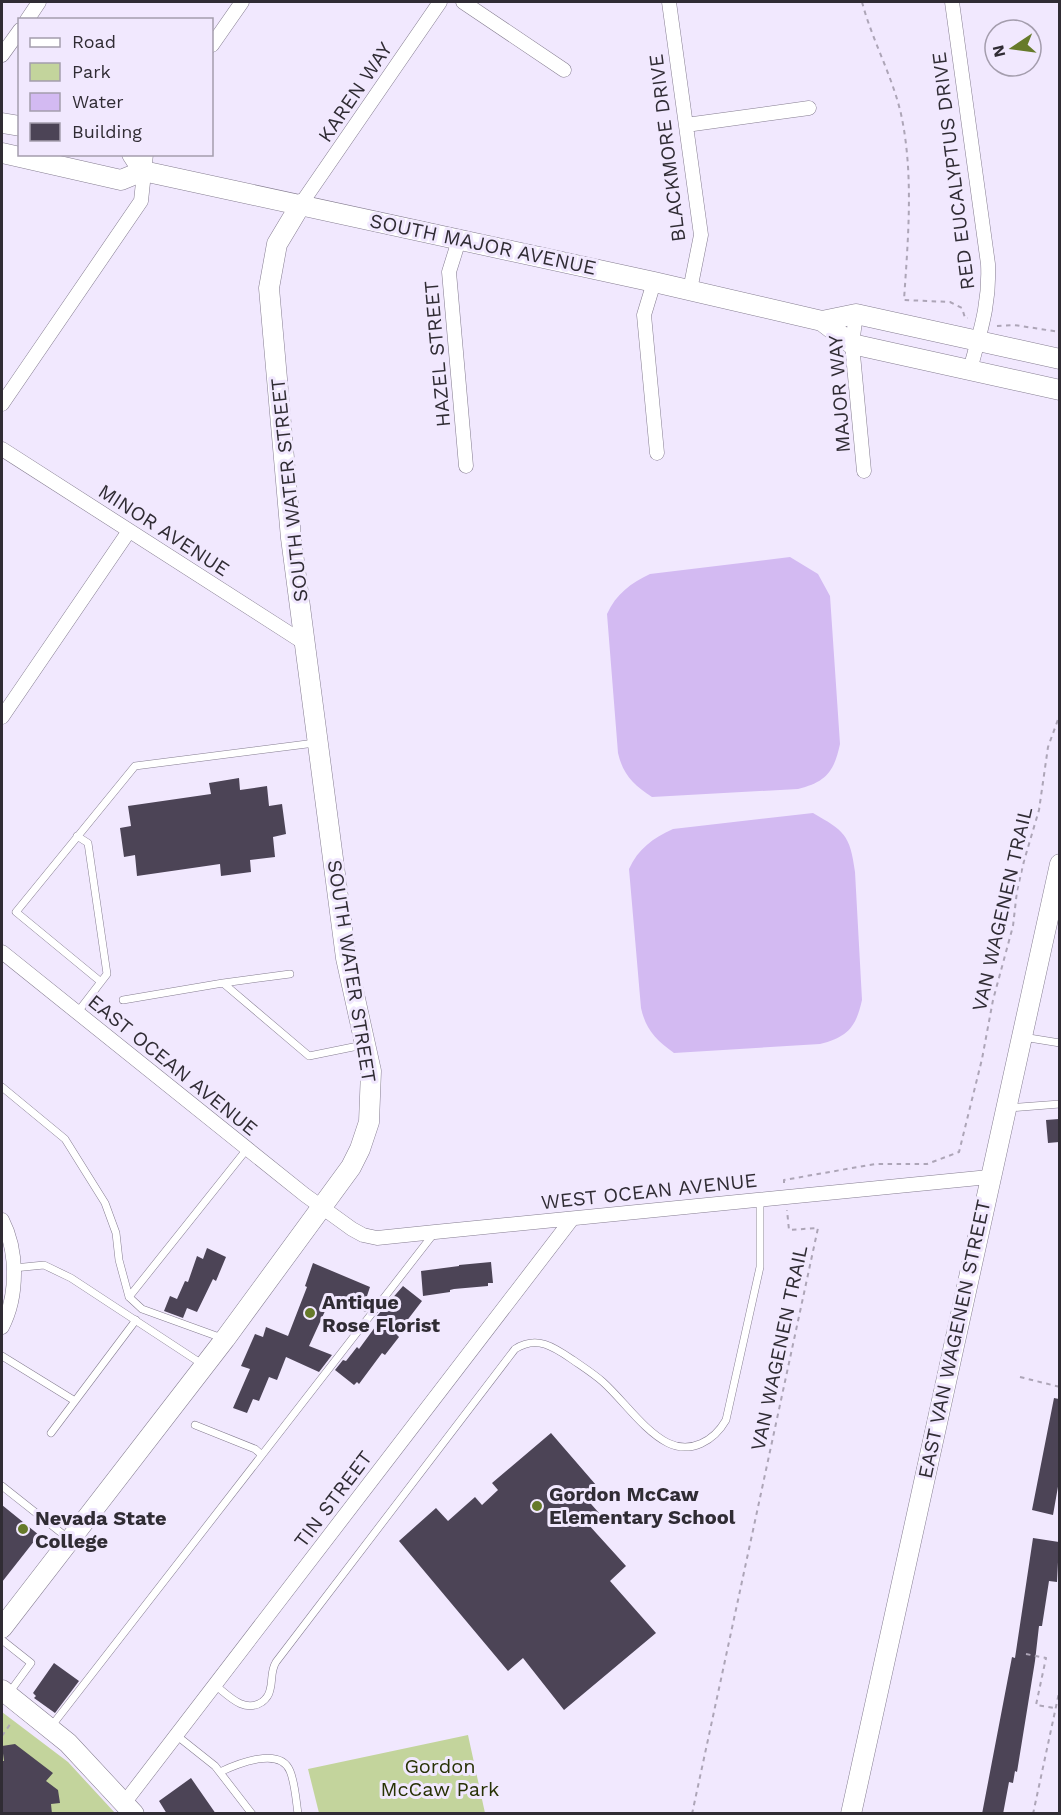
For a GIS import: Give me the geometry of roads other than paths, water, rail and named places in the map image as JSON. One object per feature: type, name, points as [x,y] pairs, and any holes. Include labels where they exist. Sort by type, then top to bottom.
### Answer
[{"type":"main road","points":[[2,123],[18,126]]},
{"type":"main road","name":"SOUTH MAJOR AVENUE","points":[[2,153],[121,180],[145,163],[301,204],[822,321],[852,344],[1059,390]]},
{"type":"main road","name":"SOUTH WATER STREET","points":[[2,1628],[225,1339],[322,1207],[351,1167],[369,1122],[371,1071],[346,958],[291,538],[269,288],[277,244],[301,204]]},
{"type":"main road","name":"SOUTH MAJOR AVENUE","points":[[822,321],[856,314],[981,331],[1059,359]]},
{"type":"main road","name":"EAST VAN WAGENEN STREET","points":[[851,1814],[989,1177],[1021,1036],[1055,905],[1059,864]]},
{"type":"main road","points":[[4,1693],[68,1743],[129,1808]]},
{"type":"street","points":[[28,18],[39,2]]},
{"type":"street","points":[[213,44],[242,2]]},
{"type":"street","name":"KAREN WAY","points":[[301,204],[440,2]]},
{"type":"street","points":[[463,2],[564,70]]},
{"type":"street","name":"BLACKMORE DRIVE","points":[[669,2],[701,236],[690,290]]},
{"type":"street","name":"RED EUCALYPTUS DRIVE","points":[[952,2],[988,264],[989,286],[981,331],[970,370]]},
{"type":"street","points":[[2,55],[18,33]]},
{"type":"street","points":[[686,125],[808,108]]},
{"type":"street","points":[[2,404],[141,201],[145,163]]},
{"type":"street","name":"HAZEL STREET","points":[[459,240],[449,273],[466,466]]},
{"type":"street","points":[[654,282],[644,315],[657,453]]},
{"type":"street","name":"MAJOR WAY","points":[[856,314],[852,344],[864,471]]},
{"type":"street","name":"MINOR AVENUE","points":[[2,449],[306,644]]},
{"type":"street","points":[[2,717],[129,531]]},
{"type":"street","name":"EAST OCEAN AVENUE","points":[[2,952],[322,1207]]},
{"type":"street","name":"WEST OCEAN AVENUE","points":[[322,1207],[363,1235],[377,1238],[989,1177]]},
{"type":"street","name":"TIN STREET","points":[[129,1808],[176,1735],[572,1219]]},
{"type":"street","points":[[2,1220],[14,1262],[13,1289],[2,1328]]},
{"type":"lane","points":[[101,982],[16,912],[135,766],[318,743]]},
{"type":"lane","points":[[77,836],[88,843],[106,974],[77,1013]]},
{"type":"lane","points":[[123,1000],[290,974]]},
{"type":"lane","points":[[223,984],[309,1056],[365,1044]]},
{"type":"lane","points":[[1021,1036],[1059,1043]]},
{"type":"lane","points":[[2,1087],[64,1138],[105,1203],[116,1233],[119,1260],[129,1297],[142,1309],[225,1339]]},
{"type":"lane","points":[[1005,1108],[1059,1104]]},
{"type":"lane","points":[[129,1297],[247,1149]]},
{"type":"lane","points":[[215,1685],[240,1704],[255,1705],[266,1698],[271,1689],[272,1671],[276,1662],[515,1349],[522,1345],[540,1342],[566,1355],[602,1381],[666,1442],[685,1446],[702,1443],[720,1431],[726,1420],[760,1267],[760,1200]]},
{"type":"lane","points":[[50,1728],[435,1232]]},
{"type":"lane","points":[[14,1268],[44,1265],[71,1278],[204,1365]]},
{"type":"lane","points":[[51,1433],[136,1320]]},
{"type":"lane","points":[[2,1356],[75,1401]]},
{"type":"lane","points":[[195,1425],[255,1449],[262,1455]]},
{"type":"lane","points":[[2,1486],[69,1539]]},
{"type":"lane","points":[[2,1640],[31,1664],[4,1693]]},
{"type":"lane","points":[[176,1735],[220,1772],[252,1814]]},
{"type":"lane","points":[[220,1772],[252,1760],[271,1758],[281,1760],[290,1770],[298,1814]]},
{"type":"water","points":[[790,557],[818,574],[830,596],[840,744],[831,769],[816,783],[798,789],[652,797],[630,779],[618,753],[607,614],[611,607],[625,590],[650,574]]},
{"type":"water","points":[[813,813],[832,824],[844,835],[853,859],[862,1000],[853,1024],[838,1038],[820,1044],[674,1053],[653,1034],[641,1008],[629,869],[633,862],[647,845],[673,829]]},
{"type":"place","name":"Antique Rose Florist","points":[[310,1313]]},
{"type":"place","name":"Gordon McCaw Elementary School","points":[[537,1506]]},
{"type":"place","name":"Nevada State College","points":[[23,1529]]},
{"type":"park label","name":"Gordon McCaw Park","points":[[440,1778]]}]
